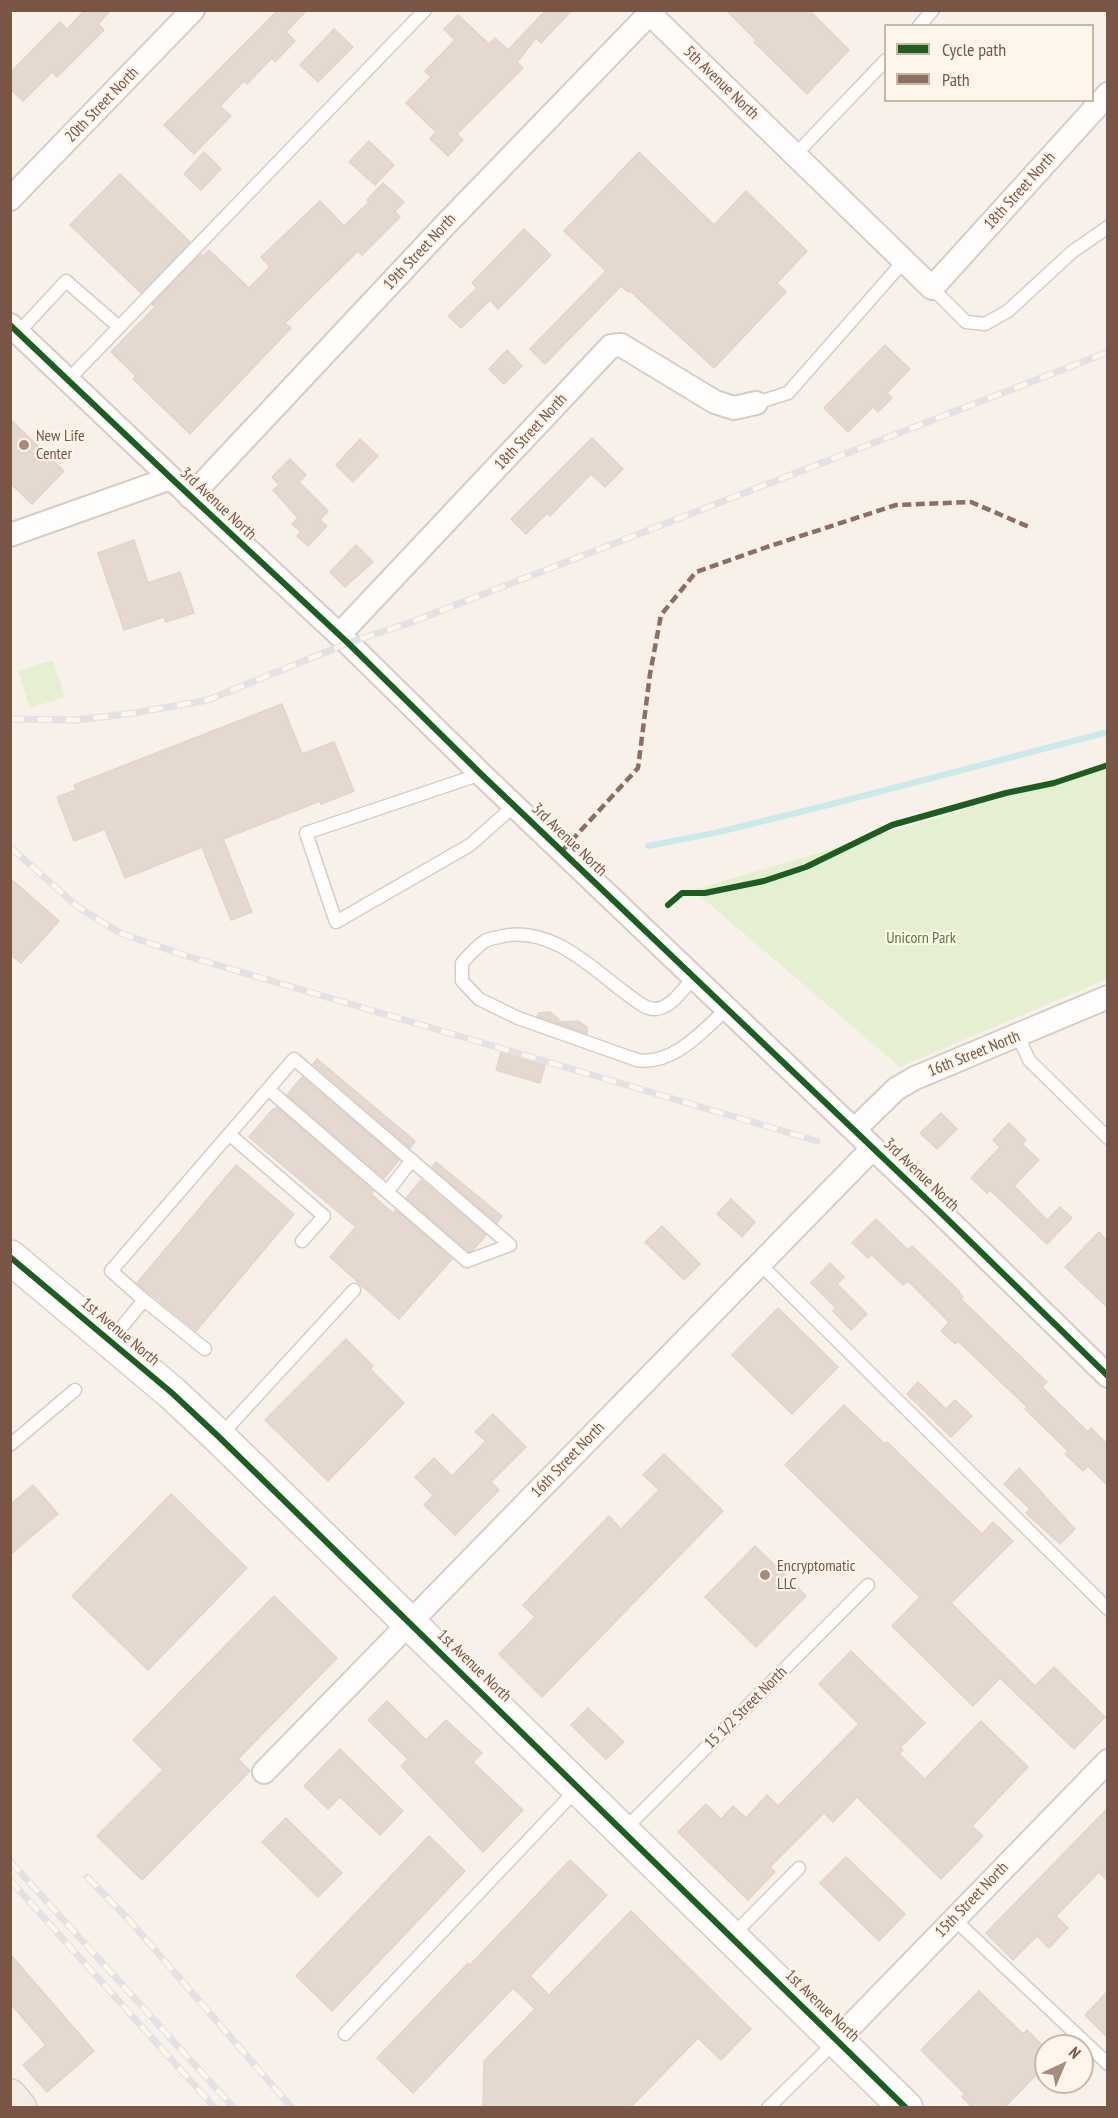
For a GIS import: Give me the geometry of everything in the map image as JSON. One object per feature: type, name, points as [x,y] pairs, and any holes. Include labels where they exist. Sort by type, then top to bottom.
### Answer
[{"type":"main road","points":[[10,2096],[20,2108]]},
{"type":"street","name":"20th Street North","points":[[10,199],[193,10]]},
{"type":"street","name":"5th Avenue North","points":[[649,12],[932,288]]},
{"type":"street","name":"19th Street North","points":[[190,497],[649,12]]},
{"type":"street","name":"18th Street North","points":[[932,288],[1107,94]]},
{"type":"street","name":"3rd Avenue North","points":[[14,329],[339,635],[1107,1376]]},
{"type":"street","name":"18th Street North","points":[[339,635],[611,346],[621,345],[715,402],[735,408],[756,403]]},
{"type":"street","points":[[10,535],[171,478]]},
{"type":"street","name":"16th Street North","points":[[854,1130],[896,1089],[915,1078],[1107,998]]},
{"type":"street","name":"16th Street North","points":[[264,1772],[873,1148]]},
{"type":"street","name":"1st Avenue North","points":[[10,1257],[172,1393],[219,1437],[906,2108]]},
{"type":"street","name":"15th Street North","points":[[837,2040],[1107,1761]]},
{"type":"lane","points":[[68,380],[425,10]]},
{"type":"lane","points":[[921,24],[933,10]]},
{"type":"lane","points":[[795,155],[884,61]]},
{"type":"lane","points":[[932,288],[966,322],[985,324],[1008,311],[1072,252],[1107,227]]},
{"type":"lane","points":[[756,403],[788,393],[904,261]]},
{"type":"lane","points":[[14,329],[66,281],[118,327]]},
{"type":"lane","points":[[481,774],[306,833],[336,922],[471,845],[514,806]]},
{"type":"lane","points":[[694,977],[671,1001],[654,1010],[640,1004],[576,955],[533,935],[510,935],[487,940],[462,963],[462,981],[479,999],[518,1018],[637,1060],[649,1062],[672,1054],[727,1009]]},
{"type":"lane","points":[[1018,1036],[1029,1060],[1107,1138]]},
{"type":"lane","points":[[205,1349],[111,1271],[229,1134],[268,1089],[294,1059],[510,1245],[467,1261],[268,1089]]},
{"type":"lane","points":[[229,1134],[324,1216],[302,1241]]},
{"type":"lane","points":[[387,1192],[412,1161]]},
{"type":"lane","points":[[760,1264],[1107,1609]]},
{"type":"lane","points":[[219,1437],[354,1290]]},
{"type":"lane","points":[[111,1341],[144,1300]]},
{"type":"lane","points":[[10,1445],[75,1390]]},
{"type":"lane","name":"15 1/2 Street North","points":[[623,1831],[868,1585]]},
{"type":"lane","points":[[345,2034],[579,1788]]},
{"type":"lane","points":[[731,1936],[799,1868]]},
{"type":"lane","points":[[954,1919],[1107,2064]]},
{"type":"lane","points":[[768,2108],[837,2040]]},
{"type":"green space","points":[[53,660],[65,697],[30,708],[18,671]]},
{"type":"green space","name":"Unicorn Park","points":[[1107,767],[1107,979],[900,1067],[693,890]]},
{"type":"building","points":[[85,10],[111,10],[98,24],[104,30],[57,77],[52,72],[23,101],[10,89],[10,73],[60,22],[67,29]]},
{"type":"building","points":[[278,10],[307,10],[286,32],[295,41],[275,62],[272,58],[247,84],[244,81],[220,106],[231,116],[194,154],[164,125]]},
{"type":"building","points":[[546,10],[572,10],[541,43],[536,38],[517,62],[523,68],[457,134],[463,140],[448,156],[430,139],[436,132],[406,103],[431,77],[425,71],[455,40],[444,29],[458,15],[489,44],[495,38],[508,50]]},
{"type":"building","points":[[726,10],[809,10],[849,50],[807,94],[754,42],[756,40]]},
{"type":"building","points":[[334,29],[353,47],[318,82],[300,65]]},
{"type":"building","points":[[369,141],[394,165],[375,185],[349,162]]},
{"type":"building","points":[[204,152],[221,169],[201,190],[184,174]]},
{"type":"building","points":[[639,152],[714,225],[746,191],[807,251],[777,283],[786,292],[714,368],[630,291],[628,292],[621,286],[545,364],[530,349],[606,271],[564,231]]},
{"type":"building","points":[[120,174],[190,242],[141,293],[70,225]]},
{"type":"building","points":[[383,183],[404,202],[395,211],[400,217],[362,255],[358,251],[285,323],[291,328],[190,434],[133,379],[136,376],[111,352],[155,307],[152,304],[201,254],[203,256],[209,250],[249,288],[270,267],[261,257],[320,201],[344,226],[369,202],[367,200]]},
{"type":"building","points":[[524,229],[551,255],[498,309],[490,300],[461,328],[448,316],[477,288],[472,283]]},
{"type":"building","points":[[885,345],[910,369],[887,393],[892,398],[878,412],[873,407],[848,432],[824,408]]},
{"type":"building","points":[[507,350],[522,366],[504,384],[489,369]]},
{"type":"building","name":"New Life Center","points":[[10,419],[64,471],[32,504],[10,483]]},
{"type":"building","points":[[592,438],[623,469],[605,487],[591,474],[550,516],[547,513],[526,534],[511,519]]},
{"type":"building","points":[[360,439],[378,456],[353,482],[336,465]]},
{"type":"building","points":[[290,459],[306,475],[299,482],[328,511],[320,520],[327,526],[308,546],[297,536],[301,532],[292,524],[298,518],[273,490],[279,485],[272,477]]},
{"type":"building","points":[[134,540],[148,583],[180,572],[194,613],[166,622],[164,617],[124,630],[98,553]]},
{"type":"building","points":[[356,545],[373,562],[345,587],[330,572]]},
{"type":"building","points":[[282,704],[302,754],[334,742],[354,791],[321,804],[320,801],[223,839],[252,912],[231,920],[202,847],[125,878],[105,829],[74,841],[57,797],[76,790],[74,785]]},
{"type":"building","points":[[10,878],[59,921],[21,963],[10,954]]},
{"type":"building","points":[[550,1012],[559,1019],[558,1022],[578,1021],[587,1027],[587,1034],[537,1016],[539,1013]]},
{"type":"building","points":[[502,1049],[546,1062],[540,1083],[496,1070]]},
{"type":"building","points":[[317,1059],[415,1141],[410,1148],[313,1064]]},
{"type":"building","points":[[302,1077],[399,1160],[384,1178],[287,1095]]},
{"type":"building","points":[[277,1107],[373,1191],[371,1194],[393,1213],[396,1210],[452,1259],[399,1319],[330,1257],[356,1227],[249,1137]]},
{"type":"building","points":[[941,1113],[957,1129],[937,1149],[920,1133]]},
{"type":"building","points":[[1009,1123],[1026,1140],[1022,1144],[1039,1160],[1014,1186],[1047,1220],[1060,1207],[1072,1218],[1047,1244],[990,1190],[987,1193],[971,1178],[1000,1147],[993,1140]]},
{"type":"building","points":[[436,1162],[502,1216],[497,1223],[432,1167]]},
{"type":"building","points":[[236,1165],[294,1214],[196,1331],[137,1283]]},
{"type":"building","points":[[421,1180],[486,1235],[474,1249],[469,1252],[406,1198]]},
{"type":"building","points":[[731,1199],[755,1222],[742,1237],[717,1214]]},
{"type":"building","points":[[876,1219],[908,1250],[912,1246],[956,1288],[963,1297],[961,1299],[1047,1382],[1042,1387],[1088,1432],[1091,1428],[1107,1444],[1107,1485],[1088,1466],[1083,1471],[1065,1454],[1068,1451],[1025,1409],[1027,1407],[958,1341],[955,1344],[941,1331],[949,1322],[908,1281],[903,1285],[872,1255],[868,1258],[852,1243]]},
{"type":"building","points":[[662,1226],[700,1264],[684,1280],[645,1242]]},
{"type":"building","points":[[1099,1232],[1107,1241],[1107,1307],[1065,1267]]},
{"type":"building","points":[[830,1263],[844,1277],[837,1284],[867,1314],[851,1330],[833,1311],[836,1308],[811,1283]]},
{"type":"building","points":[[778,1308],[838,1367],[792,1414],[732,1355]]},
{"type":"building","points":[[346,1339],[373,1366],[370,1369],[404,1403],[328,1481],[265,1420]]},
{"type":"building","points":[[918,1382],[946,1409],[955,1400],[972,1416],[951,1437],[907,1394]]},
{"type":"building","points":[[844,1405],[885,1444],[887,1442],[982,1534],[993,1522],[1013,1541],[951,1603],[1035,1686],[1054,1667],[1105,1717],[1074,1749],[1000,1678],[973,1706],[892,1626],[920,1597],[785,1465]]},
{"type":"building","points":[[493,1414],[526,1447],[491,1482],[499,1490],[455,1535],[424,1505],[433,1495],[415,1477],[434,1458],[452,1476],[486,1441],[475,1432]]},
{"type":"building","points":[[664,1454],[723,1511],[542,1697],[499,1654],[535,1617],[523,1605],[609,1516],[621,1529],[659,1490],[643,1475]]},
{"type":"building","points":[[1019,1468],[1075,1529],[1060,1544],[1026,1513],[1030,1509],[1004,1484]]},
{"type":"building","points":[[33,1485],[58,1514],[10,1555],[10,1505]]},
{"type":"building","points":[[171,1494],[247,1568],[148,1670],[72,1596]]},
{"type":"building","points":[[755,1546],[806,1596],[756,1647],[705,1597]]},
{"type":"building","points":[[274,1596],[337,1658],[238,1759],[250,1771],[142,1880],[97,1836],[163,1770],[133,1740]]},
{"type":"building","points":[[851,1651],[925,1723],[900,1748],[903,1750],[899,1754],[925,1779],[981,1721],[1028,1767],[972,1826],[983,1836],[941,1879],[857,1797],[833,1822],[824,1813],[770,1867],[775,1872],[748,1900],[678,1832],[706,1804],[721,1819],[733,1806],[746,1818],[767,1795],[778,1806],[859,1724],[819,1684]]},
{"type":"building","points":[[387,1701],[426,1740],[446,1720],[482,1753],[473,1762],[523,1810],[483,1852],[401,1766],[408,1759],[368,1720]]},
{"type":"building","points":[[588,1708],[624,1742],[606,1759],[571,1725]]},
{"type":"building","points":[[340,1749],[403,1811],[380,1835],[340,1797],[328,1809],[304,1786]]},
{"type":"building","points":[[1107,1809],[1107,1880],[1099,1872],[1056,1916],[1068,1928],[1049,1948],[1037,1936],[1013,1960],[986,1933]]},
{"type":"building","points":[[286,1818],[342,1873],[318,1897],[262,1842]]},
{"type":"building","points":[[429,1836],[465,1871],[332,2011],[296,1976]]},
{"type":"building","points":[[846,1857],[905,1914],[879,1941],[820,1883]]},
{"type":"building","points":[[570,1860],[607,1895],[530,1976],[549,1995],[631,1911],[751,2029],[721,2060],[698,2038],[630,2108],[483,2108],[484,2061],[535,2009],[513,1988],[413,2093],[377,2058]]},
{"type":"building","points":[[10,1954],[94,2051],[47,2092],[23,2065],[46,2045],[10,2003]]},
{"type":"building","points":[[979,1991],[1023,2034],[1027,2030],[1034,2037],[1034,2077],[1004,2108],[973,2108],[962,2097],[965,2094],[921,2050]]},
{"type":"building","points":[[1107,1992],[1107,2037],[1085,2015]]},
{"type":"waterway","points":[[648,846],[719,832],[1108,732]]},
{"type":"railway","points":[[10,719],[76,720],[208,700],[348,643],[409,623],[1108,352]]},
{"type":"railway","points":[[10,847],[78,907],[120,933],[190,957],[817,1141]]},
{"type":"railway","points":[[10,1861],[234,2108]]},
{"type":"railway","points":[[87,1877],[130,1921],[292,2108]]},
{"type":"railway","points":[[10,1880],[215,2108]]},
{"type":"marked path","points":[[562,851],[638,768],[650,674],[661,615],[696,572],[896,505],[971,502],[1029,527]]},
{"type":"cycle path","points":[[10,325],[348,643],[481,774],[940,1212],[1108,1376]]},
{"type":"cycle path","points":[[668,905],[682,893],[705,893],[764,881],[806,867],[892,825],[1006,793],[1054,783],[1108,765]]},
{"type":"cycle path","points":[[10,1257],[172,1393],[219,1437],[906,2108]]},
{"type":"place","name":"New Life Center","points":[[24,445]]},
{"type":"place","name":"Encryptomatic LLC","points":[[765,1575]]}]
